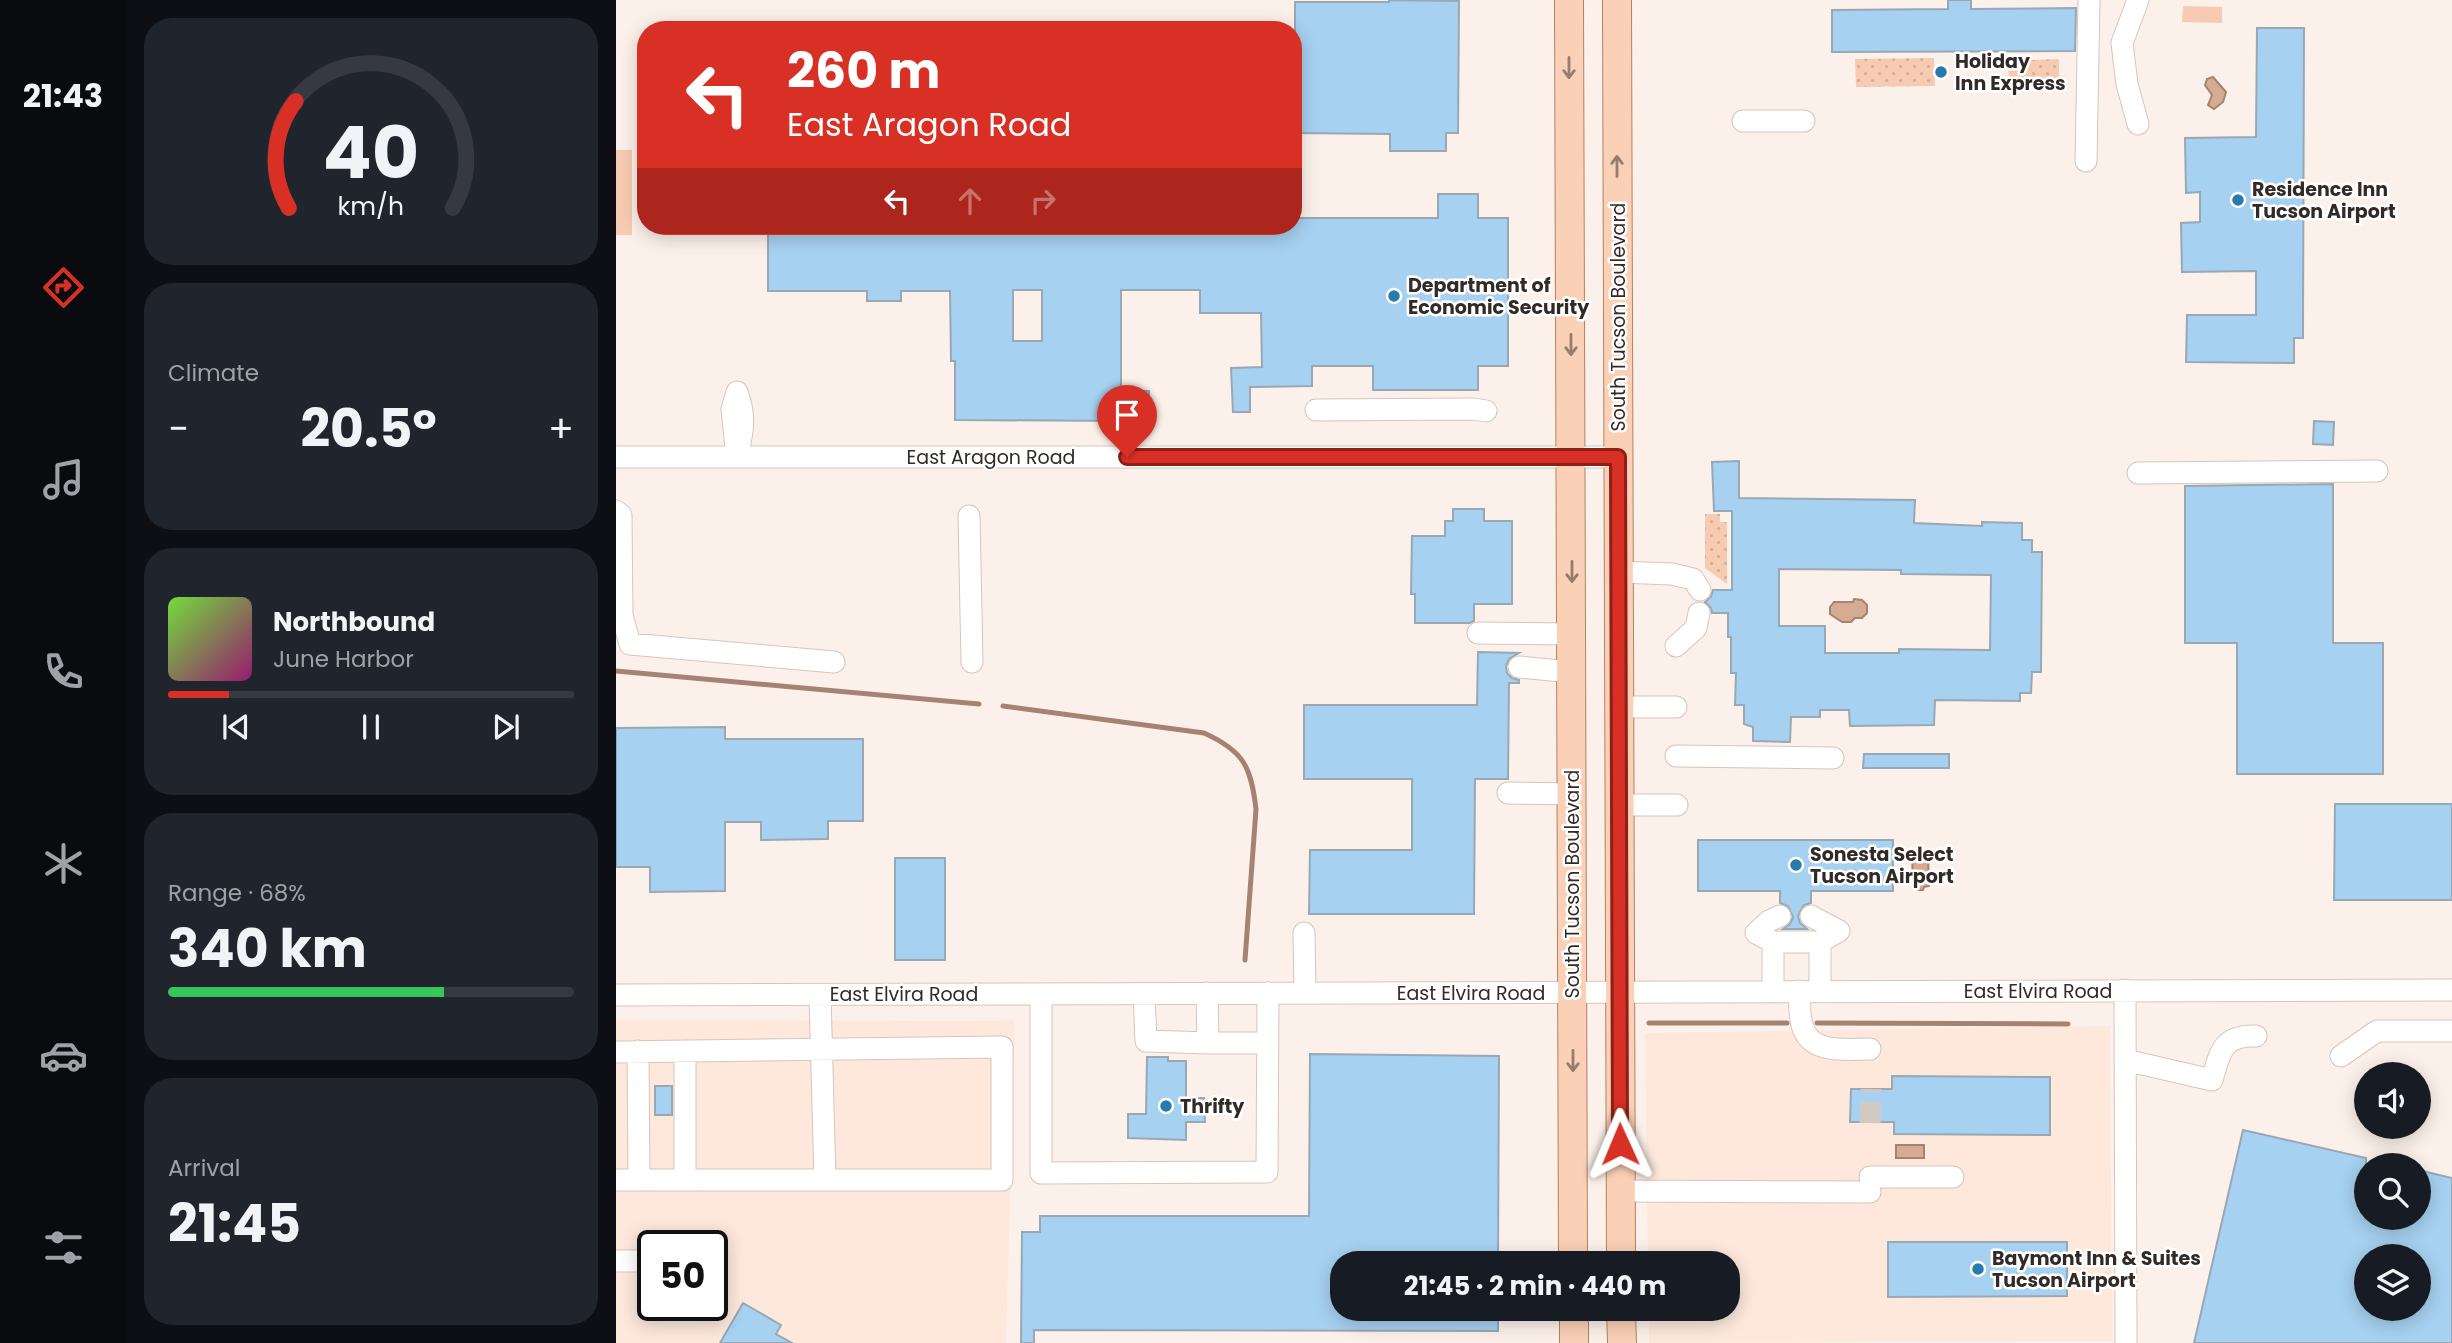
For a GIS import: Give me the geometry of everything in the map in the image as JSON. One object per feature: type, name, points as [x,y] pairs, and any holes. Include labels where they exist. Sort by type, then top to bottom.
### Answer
[{"type":"main road","name":"South Tucson Boulevard","points":[[1569,0],[1573,1251]]},
{"type":"main road","name":"South Tucson Boulevard","points":[[1617,0],[1621,1251]]},
{"type":"main road","points":[[1574,1321],[1574,1343]]},
{"type":"main road","points":[[1621,1321],[1622,1343]]},
{"type":"street","points":[[2086,161],[2089,0]]},
{"type":"street","points":[[2138,0],[2122,43],[2127,83],[2138,124]]},
{"type":"street","points":[[1742,121],[1804,121]]},
{"type":"street","points":[[1316,410],[1486,411]]},
{"type":"street","name":"East Aragon Road","points":[[616,457],[1618,457]]},
{"type":"street","points":[[2138,473],[2377,471]]},
{"type":"street","points":[[616,511],[621,515],[619,617],[630,643],[834,662]]},
{"type":"street","points":[[969,516],[972,662]]},
{"type":"street","points":[[1618,572],[1672,574],[1693,579],[1700,590]]},
{"type":"street","points":[[1676,646],[1696,628],[1699,613]]},
{"type":"street","points":[[1478,633],[1572,634]]},
{"type":"street","points":[[1519,667],[1572,672]]},
{"type":"street","points":[[1618,707],[1676,707]]},
{"type":"street","points":[[1676,756],[1833,758]]},
{"type":"street","points":[[1508,793],[1572,794]]},
{"type":"street","points":[[1619,805],[1676,805]]},
{"type":"street","points":[[1780,916],[1769,921],[1756,933],[1773,942],[1820,942],[1839,931],[1811,916]]},
{"type":"street","points":[[1304,933],[1305,993]]},
{"type":"street","points":[[1773,942],[1773,991]]},
{"type":"street","points":[[1820,942],[1802,1026],[1811,1041],[1826,1049],[1870,1049]]},
{"type":"street","points":[[2124,990],[2126,1343]]},
{"type":"street","name":"East Elvira Road","points":[[616,995],[2452,990]]},
{"type":"street","points":[[1207,993],[1208,1043]]},
{"type":"street","points":[[1041,994],[1041,1173],[1267,1172],[1268,993]]},
{"type":"street","points":[[1144,994],[1146,1041],[1268,1043]]},
{"type":"street","points":[[820,995],[825,1179]]},
{"type":"street","points":[[2341,1056],[2377,1031],[2452,1031]]},
{"type":"street","points":[[2125,1060],[2212,1080],[2220,1054],[2227,1042],[2236,1037],[2256,1036]]},
{"type":"street","points":[[616,1052],[1002,1047],[1002,1180],[616,1180]]},
{"type":"street","points":[[638,1051],[639,1180]]},
{"type":"street","points":[[685,1051],[685,1180]]},
{"type":"street","points":[[1620,1191],[1870,1184],[1953,1177]]},
{"type":"street","points":[[616,1261],[637,1261]]},
{"type":"shaded area","points":[[2183,6],[2222,7],[2222,23],[2182,22]]},
{"type":"shaded area","points":[[1934,58],[1935,86],[1856,87],[1855,59]]},
{"type":"shaded area","points":[[2059,59],[2059,81],[2009,82],[2008,61]]},
{"type":"shaded area","points":[[2213,77],[2226,92],[2223,102],[2214,109],[2208,105],[2212,95],[2205,85],[2207,79]]},
{"type":"shaded area","points":[[616,150],[632,150],[632,235],[616,235]]},
{"type":"shaded area","points":[[1705,514],[1720,514],[1720,522],[1727,522],[1727,584],[1705,568]]},
{"type":"shaded area","points":[[1854,599],[1862,600],[1867,605],[1867,613],[1862,618],[1842,622],[1830,614],[1830,607],[1834,602],[1853,602]]},
{"type":"shaded area","points":[[1912,854],[1928,854],[1929,886],[1923,890],[1913,886]]},
{"type":"shaded area","points":[[616,1020],[1015,1021],[1006,1343],[616,1343]]},
{"type":"shaded area","points":[[2110,1026],[2112,1341],[1649,1343],[1649,1321],[1740,1321],[1740,1251],[1648,1251],[1645,1033]]},
{"type":"shaded area","points":[[1896,1145],[1924,1145],[1924,1158],[1896,1158]]},
{"type":"building","points":[[1948,0],[1971,0],[1971,9],[2076,8],[2075,51],[1832,52],[1832,10],[1948,9]]},
{"type":"building","points":[[1459,1],[1458,133],[1446,133],[1446,151],[1390,151],[1390,134],[1302,133],[1302,21],[1295,21],[1295,2]]},
{"type":"building","points":[[2257,28],[2304,28],[2303,338],[2294,338],[2294,363],[2186,362],[2187,315],[2256,315],[2256,271],[2182,272],[2181,223],[2200,222],[2200,192],[2186,193],[2185,138],[2256,137]]},
{"type":"building","points":[[1438,194],[1478,194],[1478,218],[1508,218],[1508,366],[1478,366],[1478,390],[1373,390],[1373,366],[1312,366],[1312,386],[1250,387],[1250,412],[1233,412],[1231,368],[1262,367],[1261,313],[1200,313],[1200,290],[1121,290],[1121,391],[1149,391],[1149,425],[1120,425],[1120,421],[955,420],[955,361],[951,361],[950,291],[901,291],[901,301],[867,301],[867,291],[768,291],[768,235],[1302,235],[1302,218],[1438,218]],"holes":[[[1013,290],[1042,290],[1042,341],[1013,341]]]},
{"type":"building","points":[[2314,421],[2334,422],[2333,445],[2313,444]]},
{"type":"building","points":[[1739,461],[1739,498],[1915,500],[1914,523],[1982,526],[1982,522],[2022,523],[2022,540],[2032,540],[2032,552],[2042,552],[2041,672],[2032,672],[2031,693],[2020,693],[2020,701],[1935,700],[1934,725],[1850,726],[1849,710],[1820,710],[1820,717],[1791,717],[1790,742],[1753,741],[1753,727],[1744,724],[1744,705],[1735,705],[1736,673],[1731,673],[1728,613],[1712,613],[1705,602],[1711,597],[1713,590],[1732,590],[1732,511],[1714,511],[1712,462]],"holes":[[[1779,569],[1901,570],[1901,574],[1991,575],[1990,650],[1899,649],[1899,653],[1825,653],[1825,626],[1779,626]]]},
{"type":"building","points":[[2333,484],[2333,643],[2383,643],[2383,774],[2237,774],[2237,643],[2185,643],[2185,486]]},
{"type":"building","points":[[1453,509],[1484,509],[1484,521],[1512,521],[1512,604],[1474,604],[1474,621],[1470,623],[1415,623],[1415,594],[1411,594],[1412,536],[1445,536],[1445,521],[1453,521]]},
{"type":"building","points":[[1478,652],[1519,653],[1509,659],[1506,666],[1507,673],[1519,680],[1519,683],[1509,683],[1508,779],[1475,779],[1474,914],[1309,914],[1310,850],[1412,850],[1412,779],[1304,779],[1304,705],[1477,705]]},
{"type":"building","points":[[725,727],[725,739],[863,739],[863,821],[828,821],[828,839],[761,840],[761,822],[725,822],[725,891],[650,892],[650,867],[616,867],[616,728]]},
{"type":"building","points":[[1864,754],[1949,754],[1949,768],[1863,768]]},
{"type":"building","points":[[2335,804],[2452,804],[2452,900],[2334,900]]},
{"type":"building","name":"Sonesta Select Tucson Airport","points":[[1698,840],[1893,840],[1893,891],[1811,891],[1811,903],[1804,905],[1798,916],[1800,923],[1807,929],[1783,929],[1790,924],[1793,917],[1788,906],[1780,903],[1780,891],[1698,891]]},
{"type":"building","points":[[895,858],[945,858],[945,960],[895,960]]},
{"type":"building","points":[[1310,1054],[1499,1056],[1498,1251],[1330,1251],[1330,1321],[1498,1321],[1498,1331],[1034,1330],[1034,1343],[1021,1343],[1022,1232],[1040,1232],[1040,1216],[1309,1216]]},
{"type":"building","name":"Thrifty","points":[[1147,1057],[1168,1057],[1168,1061],[1186,1061],[1186,1098],[1204,1098],[1205,1122],[1186,1122],[1186,1140],[1128,1138],[1128,1114],[1146,1114]]},
{"type":"building","points":[[1892,1076],[2050,1077],[2050,1135],[1894,1134],[1894,1122],[1850,1122],[1851,1089],[1892,1089]]},
{"type":"building","points":[[655,1086],[672,1086],[672,1115],[655,1115]]},
{"type":"building","points":[[2243,1130],[2354,1155],[2354,1230],[2431,1230],[2431,1173],[2452,1178],[2452,1343],[2194,1343]]},
{"type":"building","name":"Baymont Inn & Suites Tucson Airport","points":[[1888,1242],[2067,1242],[2067,1296],[1888,1297]]},
{"type":"building","points":[[743,1303],[781,1325],[776,1334],[792,1343],[720,1343]]},
{"type":"waterway","points":[[616,671],[979,704]]},
{"type":"waterway","points":[[1003,706],[1204,733],[1237,754],[1248,771],[1256,809],[1245,960]]},
{"type":"waterway","points":[[1649,1023],[1787,1023]]},
{"type":"waterway","points":[[1817,1023],[2068,1024]]},
{"type":"tunnel","points":[[1870,1123],[1871,1089]]},
{"type":"place","name":"Holiday Inn Express","points":[[1941,72]]},
{"type":"place","name":"Residence Inn Tucson Airport","points":[[2238,200]]},
{"type":"place","name":"Department of Economic Security","points":[[1394,296]]},
{"type":"place","name":"Sonesta Select Tucson Airport","points":[[1796,865]]},
{"type":"place","name":"Thrifty","points":[[1166,1106]]},
{"type":"place","name":"Baymont Inn & Suites Tucson Airport","points":[[1978,1269]]},
{"type":"route","points":[[1127,457],[1618,457],[1620,1144]]}]
